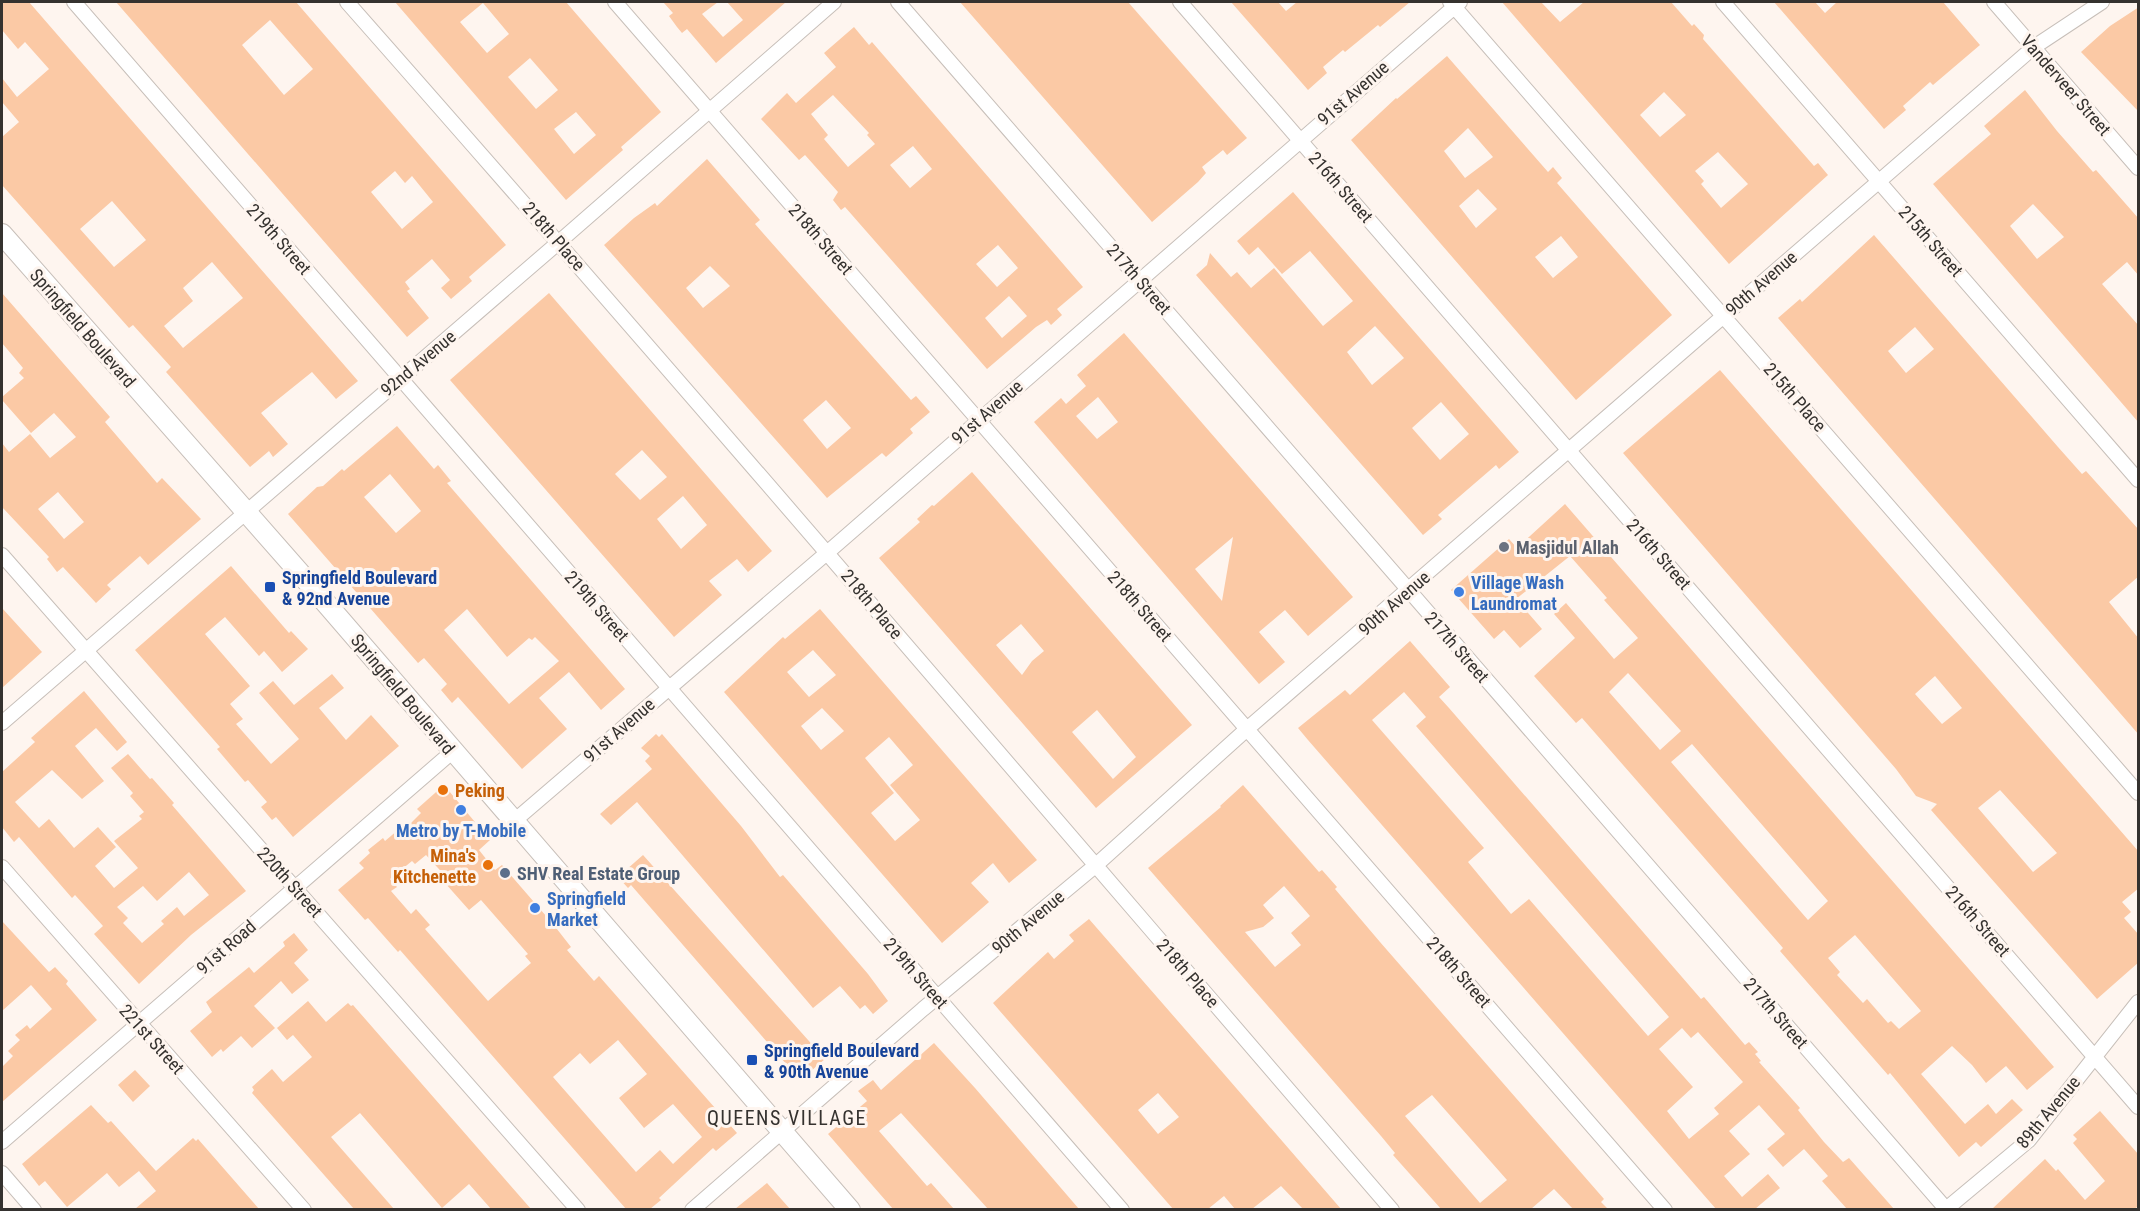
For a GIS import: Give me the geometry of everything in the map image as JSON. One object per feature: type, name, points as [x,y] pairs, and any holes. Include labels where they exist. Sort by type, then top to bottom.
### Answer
[{"type":"main road","name":"Springfield Boulevard","points":[[5,246],[245,513],[850,1209]]},
{"type":"street","name":"219th Street","points":[[74,2],[1122,1209]]},
{"type":"street","name":"218th Place","points":[[347,2],[828,552],[1095,866],[1392,1209]]},
{"type":"street","name":"218th Street","points":[[615,2],[1665,1209]]},
{"type":"street","name":"92nd Avenue","points":[[2,723],[834,2]]},
{"type":"street","name":"217th Street","points":[[898,2],[1946,1209]]},
{"type":"street","name":"216th Street","points":[[1180,2],[2139,1107]]},
{"type":"street","name":"215th Street","points":[[1723,2],[2139,480]]},
{"type":"street","name":"Vanderveer Street","points":[[1994,2],[2139,168]]},
{"type":"street","name":"90th Avenue","points":[[692,1209],[937,997],[1095,866],[1247,729],[1409,591],[2034,47],[2102,2]]},
{"type":"street","name":"91st Avenue","points":[[513,822],[828,552],[1455,3]]},
{"type":"street","name":"215th Place","points":[[1455,3],[2139,794]]},
{"type":"street","name":"220th Street","points":[[2,555],[578,1209]]},
{"type":"street","name":"91st Road","points":[[2,1142],[452,752]]},
{"type":"street","name":"221st Street","points":[[2,867],[304,1209]]},
{"type":"street","name":"89th Avenue","points":[[1946,1209],[2029,1140],[2139,1002]]},
{"type":"street","points":[[2,1173],[34,1209]]},
{"type":"building","points":[[2,2],[29,2],[358,381],[336,399],[312,372],[261,413],[288,444],[273,457],[269,451],[250,467],[166,372],[171,367],[133,325],[129,328],[2,185],[2,137],[19,122],[2,102],[2,78],[17,97],[49,69],[25,42],[18,49],[2,30]],"holes":[[[112,201],[146,240],[114,267],[80,229]],[[212,262],[243,298],[183,348],[164,326],[193,301],[183,288]]]},
{"type":"building","points":[[116,2],[296,2],[506,245],[469,277],[472,281],[451,299],[441,288],[450,280],[432,259],[405,282],[410,289],[407,291],[429,318],[407,337]],"holes":[[[270,20],[313,69],[284,95],[242,45]],[[395,171],[405,183],[412,176],[433,202],[402,229],[371,192]]]},
{"type":"building","points":[[395,2],[566,2],[661,112],[621,147],[623,150],[566,200]],"holes":[[[483,3],[509,34],[487,53],[460,22]],[[530,58],[558,90],[536,109],[508,77]],[[576,112],[596,135],[574,154],[554,129]]]},
{"type":"building","points":[[663,2],[718,2],[702,14],[723,37],[743,20],[727,2],[786,2],[716,63],[687,29],[682,33],[669,16],[673,13]]},
{"type":"building","points":[[960,2],[1128,2],[1247,138],[1227,155],[1223,150],[1202,167],[1206,173],[1198,182],[1152,222]]},
{"type":"building","points":[[1231,2],[1278,2],[1286,11],[1297,2],[1410,2],[1380,27],[1378,25],[1323,67],[1327,73],[1308,90]]},
{"type":"building","points":[[1502,2],[1541,2],[1560,22],[1584,2],[1671,2],[1692,26],[1694,24],[1704,35],[1703,39],[1814,166],[1818,163],[1828,175],[1729,264]],"holes":[[[1664,92],[1686,115],[1660,137],[1640,115]],[[1718,152],[1748,184],[1721,208],[1701,184],[1704,181],[1695,171]]]},
{"type":"building","points":[[1774,2],[1815,2],[1825,13],[1837,2],[1943,2],[1980,45],[1933,85],[1930,82],[1903,106],[1906,110],[1884,129]]},
{"type":"building","points":[[2139,7],[2139,112],[2081,52],[2110,26]]},
{"type":"building","points":[[854,27],[869,45],[872,42],[1083,287],[1057,309],[1062,315],[1051,325],[1047,320],[1036,327],[987,369],[845,207],[841,210],[833,200],[838,192],[805,155],[799,160],[761,119],[787,93],[796,103],[836,67],[824,53]],"holes":[[[833,95],[869,133],[867,135],[875,144],[848,167],[824,139],[828,135],[811,114]],[[913,146],[932,169],[910,188],[890,165]],[[998,245],[1018,268],[997,287],[976,264]],[[1009,296],[1027,316],[1002,338],[985,318]]]},
{"type":"building","points":[[1447,56],[1548,172],[1553,167],[1562,178],[1557,183],[1672,315],[1576,400],[1351,140]],"holes":[[[1468,128],[1493,157],[1465,178],[1444,151]],[[1478,189],[1497,209],[1476,228],[1459,206]],[[1561,236],[1578,257],[1553,278],[1535,257]]]},
{"type":"building","points":[[2025,90],[2093,172],[2096,170],[2139,219],[2139,276],[2127,262],[2102,284],[2139,326],[2139,423],[1933,184],[1991,134],[1984,126]],"holes":[[[2033,204],[2064,237],[2037,259],[2010,226]]]},
{"type":"building","points":[[707,159],[760,220],[755,224],[911,400],[916,396],[930,412],[910,429],[913,433],[886,457],[882,453],[827,498],[604,245],[634,218],[655,203],[657,206]],"holes":[[[710,266],[730,286],[703,308],[686,288]],[[826,400],[851,428],[827,449],[803,420]]]},
{"type":"building","points":[[1293,192],[1519,452],[1499,469],[1496,465],[1438,515],[1442,519],[1423,535],[1196,275],[1207,265],[1210,253],[1231,277],[1237,272],[1251,288],[1274,268],[1323,326],[1353,301],[1310,251],[1282,274],[1258,247],[1249,255],[1237,241]],"holes":[[[1375,326],[1404,358],[1372,385],[1347,352]],[[1441,402],[1469,434],[1440,460],[1412,428]]]},
{"type":"building","points":[[1874,235],[2082,474],[2086,471],[2139,530],[2139,576],[2109,602],[2139,639],[2139,735],[1778,318],[1800,299],[1802,302]],"holes":[[[1915,327],[1934,349],[1906,373],[1888,351]]]},
{"type":"building","points":[[2,293],[110,417],[105,422],[157,483],[162,478],[201,519],[148,565],[140,556],[107,585],[111,589],[96,603],[63,567],[57,572],[47,559],[49,557],[2,507],[2,443],[9,452],[30,434],[50,458],[76,437],[54,413],[31,433],[2,400],[2,397],[24,378],[19,373],[23,368],[2,343]],"holes":[[[58,492],[84,522],[64,539],[38,509]]]},
{"type":"building","points":[[549,293],[772,551],[748,572],[737,559],[709,581],[722,595],[674,637],[450,380]],"holes":[[[642,450],[667,477],[640,500],[615,474]],[[683,496],[707,525],[681,549],[657,519]]]},
{"type":"building","points":[[1124,333],[1353,597],[1308,636],[1285,610],[1259,632],[1285,662],[1259,684],[1034,422],[1061,398],[1066,404],[1086,386],[1077,375]],"holes":[[[1098,397],[1118,422],[1097,439],[1076,416]],[[1233,537],[1222,601],[1195,569]]]},
{"type":"building","points":[[1720,370],[2139,852],[2139,888],[2122,902],[2131,912],[2124,918],[2139,935],[2139,962],[2097,999],[1931,810],[1937,804],[1916,796],[1896,769],[1623,453]],"holes":[[[1935,676],[1962,708],[1942,724],[1915,694]],[[2000,790],[2057,853],[2033,872],[1978,808]]]},
{"type":"building","points":[[397,426],[434,469],[438,465],[451,481],[447,483],[625,689],[601,710],[569,672],[539,698],[567,729],[522,769],[458,697],[452,703],[441,690],[447,684],[424,658],[418,663],[288,514],[317,487],[323,486],[342,469],[344,471]],"holes":[[[390,474],[421,511],[396,533],[364,497]],[[467,609],[507,657],[529,638],[532,640],[535,637],[559,661],[509,704],[444,630]]]},
{"type":"building","points":[[972,472],[1192,725],[1096,808],[879,558],[920,522],[917,519],[932,505],[934,506]],"holes":[[[1021,624],[1044,651],[1032,661],[1022,675],[996,645]],[[1097,710],[1136,757],[1113,779],[1072,732]]]},
{"type":"building","points":[[1565,504],[2054,1067],[2027,1090],[2006,1066],[1986,1083],[1972,1065],[1952,1046],[1921,1074],[1965,1124],[1988,1104],[1996,1114],[2012,1099],[2023,1110],[1981,1147],[1976,1142],[1959,1157],[1890,1073],[1888,1075],[1780,951],[1783,948],[1582,718],[1576,723],[1534,676],[1575,638],[1554,614],[1566,603],[1614,659],[1638,638],[1604,600],[1607,598],[1570,556],[1516,599],[1542,629],[1520,648],[1504,630],[1494,639],[1451,590],[1509,539],[1517,548]],"holes":[[[1628,673],[1681,731],[1660,750],[1609,692]],[[1692,744],[1828,901],[1808,920],[1671,762]],[[1855,935],[1921,1011],[1899,1029],[1891,1021],[1888,1023],[1867,999],[1863,1003],[1837,975],[1840,972],[1828,958]]]},
{"type":"building","points":[[231,566],[289,633],[291,631],[308,649],[282,672],[264,651],[259,656],[225,617],[205,634],[250,686],[230,704],[243,719],[236,724],[271,764],[299,739],[259,693],[273,681],[294,705],[332,674],[344,688],[319,708],[346,740],[371,715],[399,746],[293,837],[276,817],[272,820],[261,807],[267,802],[248,780],[245,782],[217,749],[220,747],[135,650]]},
{"type":"building","points":[[2,608],[42,652],[2,688]]},
{"type":"building","points":[[820,609],[1037,860],[1009,883],[993,863],[971,883],[989,902],[942,943],[724,692],[783,637],[785,639]],"holes":[[[813,650],[836,675],[809,697],[787,672]],[[822,708],[844,731],[821,750],[801,726]],[[889,737],[913,765],[890,785],[920,820],[895,841],[871,813],[894,793],[865,758]]]},
{"type":"building","points":[[1410,641],[1450,687],[1439,697],[1701,999],[1704,997],[1745,1045],[1749,1042],[1758,1052],[1755,1054],[1761,1061],[1759,1062],[1800,1108],[1798,1110],[1824,1142],[1843,1162],[1849,1158],[1894,1209],[1847,1209],[1822,1181],[1828,1176],[1804,1149],[1783,1167],[1767,1149],[1785,1134],[1759,1105],[1729,1131],[1750,1154],[1724,1176],[1742,1197],[1768,1174],[1780,1188],[1755,1209],[1716,1209],[1298,728],[1345,690],[1350,695]],"holes":[[[1404,692],[1426,717],[1416,726],[1669,1017],[1648,1036],[1529,899],[1511,914],[1468,862],[1484,848],[1372,720]],[[1682,1028],[1691,1038],[1698,1032],[1743,1082],[1714,1108],[1719,1114],[1689,1139],[1667,1111],[1693,1087],[1659,1049]]]},
{"type":"building","points":[[84,691],[127,742],[117,751],[96,728],[75,746],[104,781],[82,799],[52,770],[15,802],[39,828],[49,819],[74,848],[98,827],[116,847],[95,866],[114,888],[138,868],[114,841],[142,819],[139,816],[144,812],[130,796],[133,793],[111,768],[128,754],[174,803],[172,805],[246,891],[191,935],[139,984],[94,934],[103,926],[75,895],[72,898],[19,837],[14,842],[2,827],[2,772],[35,742],[31,738]],"holes":[[[189,872],[209,895],[184,916],[177,907],[161,921],[164,924],[142,943],[123,923],[128,918],[117,907],[143,886],[157,901]]]},
{"type":"building","points":[[656,734],[659,737],[662,734],[741,826],[780,877],[783,875],[868,974],[888,1001],[873,1014],[865,1005],[860,1009],[840,986],[813,1008],[637,802],[611,825],[600,814],[652,769],[645,761],[650,756],[641,748]]},
{"type":"building","points":[[444,785],[490,840],[479,850],[495,870],[502,865],[553,924],[571,947],[567,950],[594,981],[599,976],[737,1133],[716,1151],[713,1148],[650,1209],[626,1209],[400,950],[398,952],[368,918],[365,920],[338,890],[364,868],[359,863],[370,853],[368,850],[383,838],[385,841],[398,830],[401,833],[421,813],[417,809]],"holes":[[[426,855],[449,880],[445,883],[469,910],[481,900],[528,954],[525,956],[531,963],[488,1001],[425,929],[430,925],[416,909],[411,914],[391,891],[397,887],[390,879],[412,861],[415,864]],[[618,1040],[647,1074],[619,1098],[644,1128],[673,1104],[702,1137],[673,1164],[660,1150],[636,1172],[553,1077],[580,1053],[590,1064]]]},
{"type":"building","points":[[1243,785],[1319,872],[1322,870],[1337,887],[1335,889],[1380,942],[1604,1199],[1601,1202],[1608,1209],[1573,1209],[1554,1189],[1531,1209],[1441,1209],[1393,1155],[1395,1153],[1381,1136],[1148,868]],"holes":[[[1284,886],[1310,916],[1291,933],[1301,945],[1275,967],[1245,932],[1263,927],[1274,918],[1263,905]],[[1432,1095],[1507,1180],[1480,1203],[1405,1116]]]},
{"type":"building","points":[[643,855],[825,1059],[803,1078],[789,1063],[787,1065],[631,885],[628,888],[618,877]]},
{"type":"building","points":[[1089,919],[1341,1209],[1303,1209],[1281,1186],[1252,1209],[1235,1209],[1224,1196],[1208,1209],[1173,1209],[993,1003],[1048,952],[1054,959],[1074,941],[1069,935]],"holes":[[[1158,1093],[1179,1117],[1158,1134],[1138,1110]]]},
{"type":"building","points":[[2,921],[49,972],[55,967],[68,981],[66,984],[97,1020],[2,1102],[2,1067],[13,1056],[8,1051],[20,1040],[15,1035],[27,1025],[30,1029],[52,1009],[31,985],[2,1011]]},
{"type":"building","points":[[294,933],[308,950],[294,963],[309,980],[292,994],[281,981],[254,1006],[275,1028],[252,1048],[241,1036],[223,1052],[221,1049],[212,1057],[190,1031],[212,1012],[206,1002],[249,967],[254,973],[285,946],[283,942]]},
{"type":"building","points":[[308,1001],[326,1022],[348,1003],[353,1005],[531,1209],[491,1209],[469,1184],[442,1208],[360,1113],[331,1137],[394,1209],[354,1209],[252,1093],[254,1090],[252,1087],[272,1069],[283,1082],[312,1057],[293,1035],[287,1040],[277,1028]]},
{"type":"building","points":[[934,1043],[1079,1209],[988,1209],[901,1113],[879,1131],[927,1186],[931,1183],[954,1209],[893,1209],[828,1134],[867,1101],[858,1091],[873,1080],[881,1090]]},
{"type":"building","points":[[135,1070],[150,1086],[133,1102],[118,1085]]},
{"type":"building","points":[[91,1105],[108,1123],[111,1121],[156,1171],[193,1138],[196,1141],[198,1139],[259,1209],[135,1209],[156,1191],[139,1171],[119,1187],[107,1173],[67,1207],[45,1181],[39,1186],[22,1164]]},
{"type":"building","points":[[2100,1111],[2139,1155],[2139,1206],[2134,1209],[1992,1209],[2045,1159],[2056,1171],[2058,1169],[2085,1200],[2105,1181],[2073,1143],[2077,1139],[2073,1135]]},
{"type":"building","points":[[767,1183],[790,1209],[735,1209]]},
{"type":"place","name":"Masjidul Allah","points":[[1504,547]]},
{"type":"place","name":"Springfield Boulevard & 92nd Avenue","points":[[270,587]]},
{"type":"place","name":"Village Wash Laundromat","points":[[1459,592]]},
{"type":"place","name":"Peking","points":[[443,790]]},
{"type":"place","name":"Metro by T-Mobile","points":[[461,810]]},
{"type":"place","name":"Mina's Kitchenette","points":[[488,865]]},
{"type":"place","name":"SHV Real Estate Group","points":[[505,873]]},
{"type":"place","name":"Springfield Market","points":[[535,908]]},
{"type":"place","name":"Springfield Boulevard & 90th Avenue","points":[[752,1060]]},
{"type":"district","name":"QUEENS VILLAGE","points":[[787,1118]]}]
